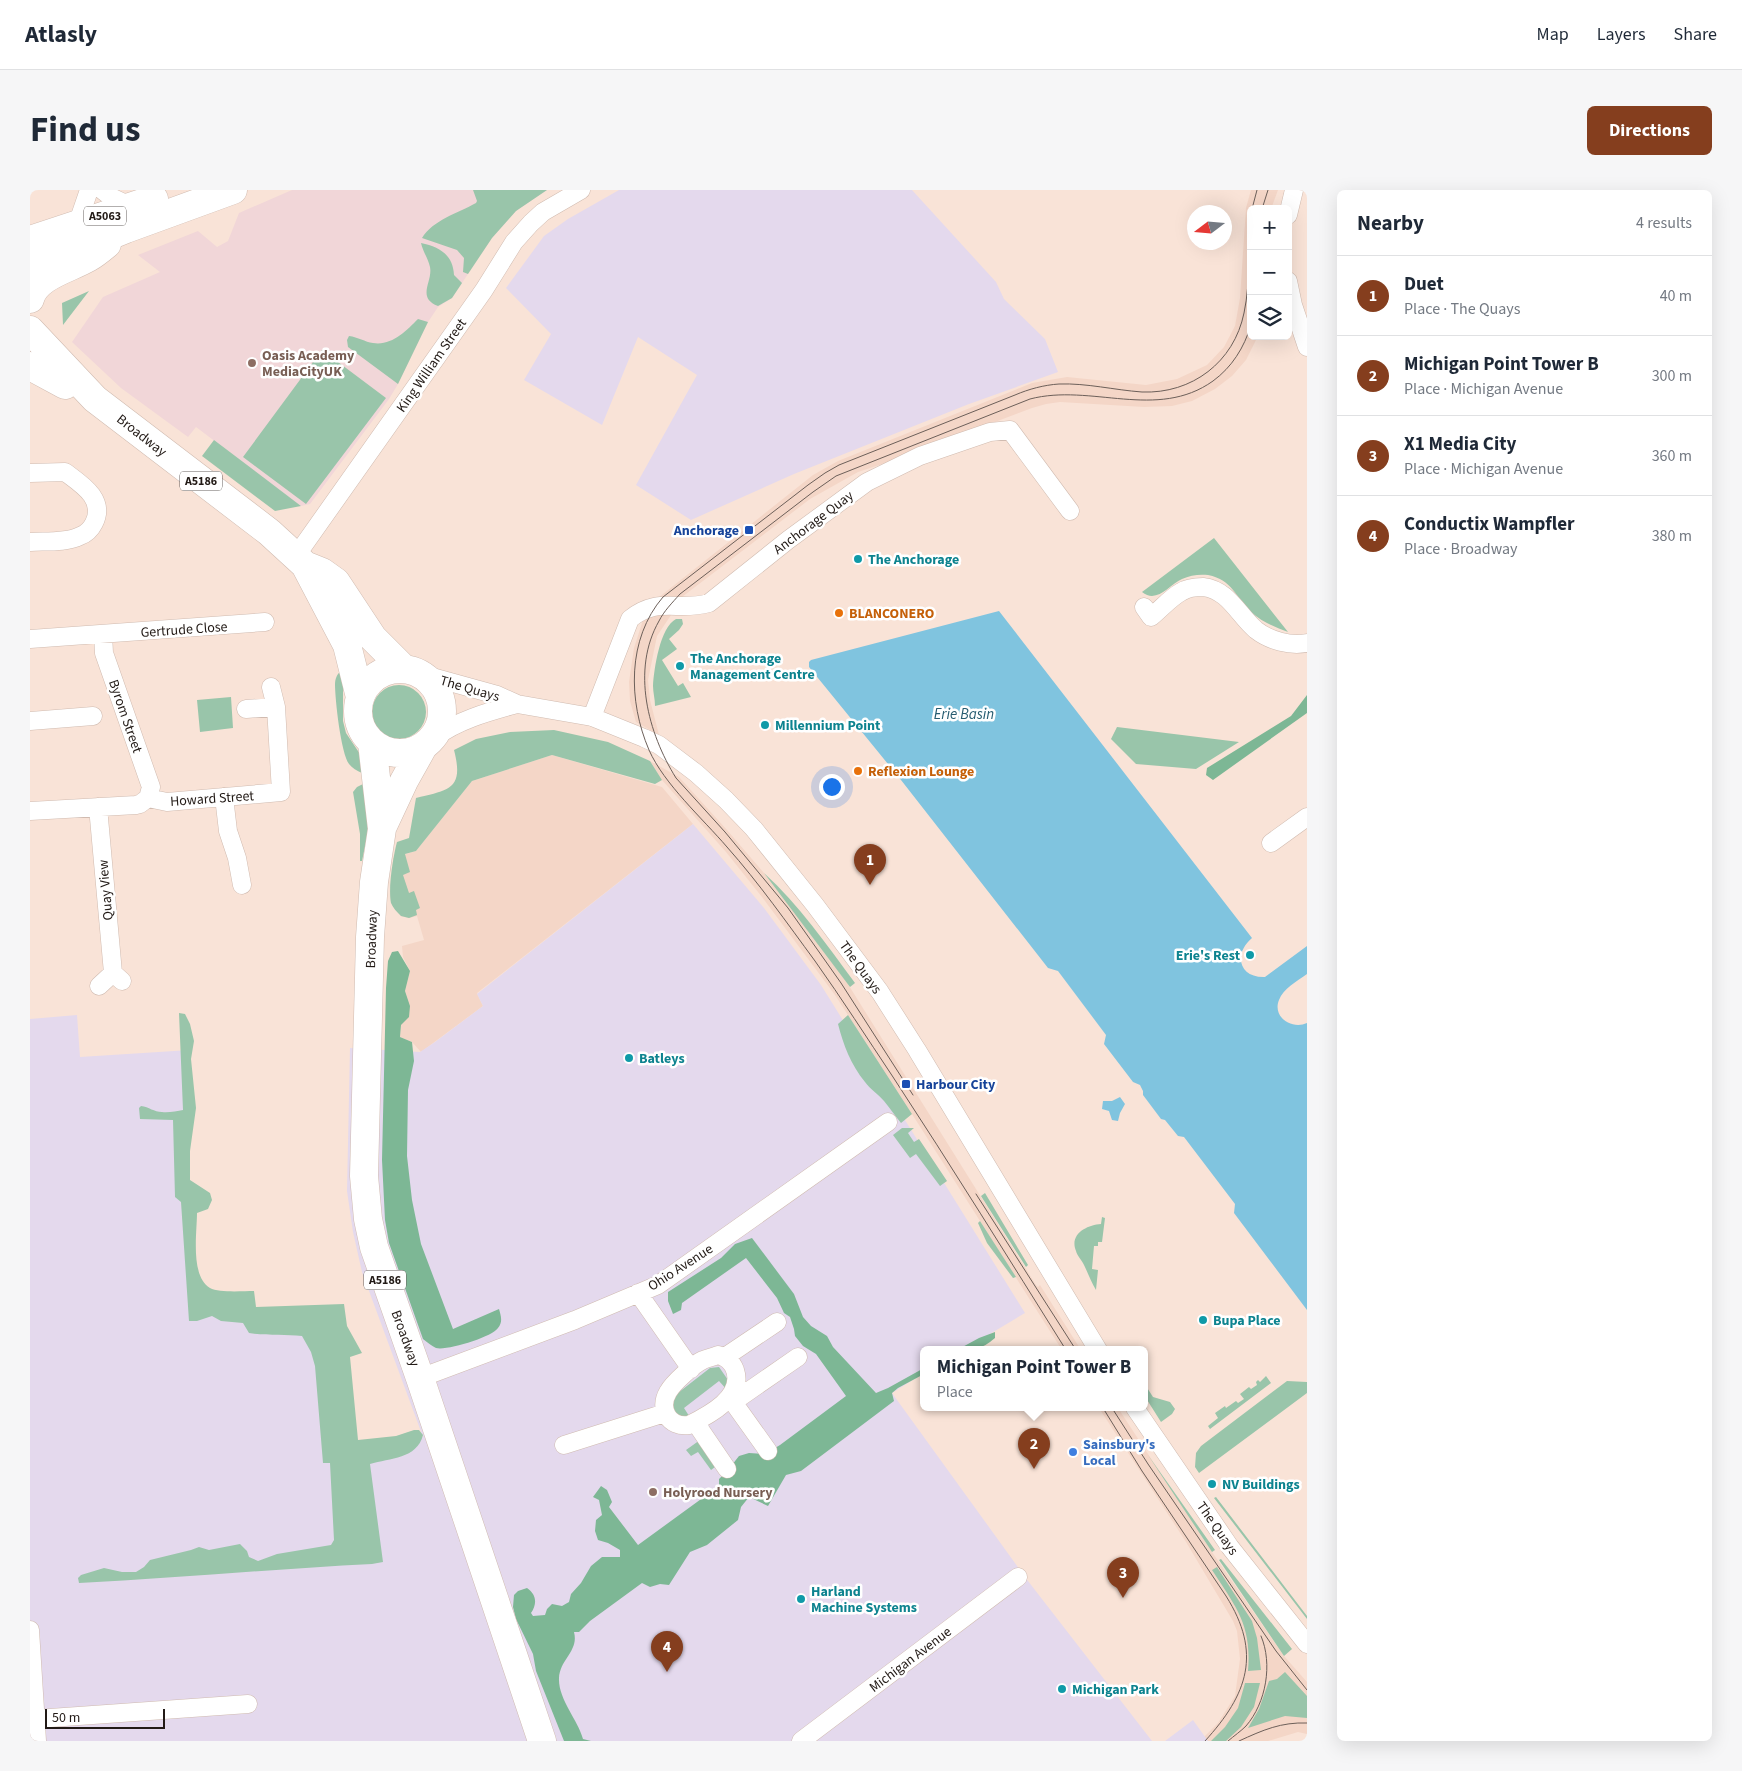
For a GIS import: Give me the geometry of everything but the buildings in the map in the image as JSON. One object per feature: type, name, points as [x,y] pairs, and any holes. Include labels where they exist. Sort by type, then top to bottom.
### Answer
[{"type":"main road","name":"A5063","points":[[30,268],[129,218],[179,190]]},
{"type":"main road","name":"A5063","points":[[30,240],[77,225],[129,218],[233,190]]},
{"type":"main road","points":[[30,299],[36,287],[50,277],[89,257],[129,218]]},
{"type":"main road","name":"Broadway","points":[[31,334],[65,385],[95,399]]},
{"type":"main road","name":"Broadway","points":[[31,334],[95,399],[269,532],[300,561],[322,572],[336,582],[373,638],[412,672]]},
{"type":"main road","name":"A5186","points":[[30,366],[65,385]]},
{"type":"main road","name":"Broadway","points":[[300,561],[347,645],[360,697]]},
{"type":"main road","points":[[360,697],[373,679],[382,673],[392,670],[412,672]]},
{"type":"main road","name":"A5186","points":[[412,672],[430,680],[442,703],[442,719],[429,742]]},
{"type":"main road","name":"A5186","points":[[360,697],[359,722],[364,734],[372,743]]},
{"type":"main road","points":[[372,743],[384,751],[397,754],[411,753],[429,742]]},
{"type":"main road","name":"Broadway","points":[[382,829],[404,781],[429,742]]},
{"type":"main road","name":"Broadway","points":[[372,743],[382,829],[374,882],[370,936],[365,1191],[368,1220],[374,1247],[542,1741]]},
{"type":"street","points":[[77,225],[89,190]]},
{"type":"street","points":[[102,190],[129,218]]},
{"type":"street","name":"King William Street","points":[[300,561],[484,290],[514,242],[531,222],[543,212],[581,190]]},
{"type":"street","points":[[1290,205],[1294,190]]},
{"type":"street","points":[[1291,295],[1307,347]]},
{"type":"street","name":"Anchorage Quay","points":[[592,717],[630,619],[641,610],[670,605],[695,607],[709,603],[788,540],[867,482],[920,456],[990,432],[1010,430],[1070,510]]},
{"type":"street","points":[[30,474],[64,472],[90,492],[94,498],[97,512],[92,527],[80,537],[30,542]]},
{"type":"street","points":[[1147,612],[1181,592],[1196,587],[1211,588],[1220,592],[1256,630],[1268,638],[1294,645],[1307,643]]},
{"type":"street","name":"Gertrude Close","points":[[30,639],[265,622]]},
{"type":"street","name":"Byrom Street","points":[[102,634],[104,653],[151,787],[148,798]]},
{"type":"street","name":"The Quays","points":[[412,672],[497,695],[517,704],[592,717],[659,745],[696,773],[726,800],[754,829],[815,905],[880,992],[1096,1346]]},
{"type":"street","name":"Howard Street","points":[[30,811],[140,804],[148,798],[167,802],[281,792],[276,706],[271,687]]},
{"type":"street","name":"The Quays","points":[[429,742],[446,729],[517,704]]},
{"type":"street","points":[[246,709],[276,706]]},
{"type":"street","points":[[30,721],[93,716]]},
{"type":"street","points":[[224,797],[228,831],[237,858],[242,885]]},
{"type":"street","name":"Quay View","points":[[98,807],[118,977],[99,986]]},
{"type":"street","points":[[1271,843],[1307,817]]},
{"type":"street","name":"Ohio Avenue","points":[[420,1378],[575,1320],[658,1285],[888,1122]]},
{"type":"street","points":[[638,1293],[691,1368]]},
{"type":"street","points":[[726,1357],[777,1322]]},
{"type":"street","points":[[768,1451],[731,1400],[737,1378],[733,1365],[726,1357],[718,1355],[701,1361],[691,1368],[668,1392],[664,1405],[668,1418],[677,1425],[689,1425],[731,1400],[798,1358]]},
{"type":"street","name":"The Quays","points":[[1137,1411],[1230,1547],[1307,1644]]},
{"type":"street","points":[[564,1444],[665,1413]]},
{"type":"street","points":[[695,1422],[728,1469]]},
{"type":"street","name":"Michigan Avenue","points":[[801,1741],[1018,1577]]},
{"type":"street","points":[[30,1640],[37,1741]]},
{"type":"street","points":[[36,1719],[248,1704]]},
{"type":"shaded area","name":"Oasis Academy MediaCityUK","points":[[292,190],[547,190],[516,211],[492,238],[452,298],[438,307],[428,322],[389,399],[310,504],[301,506],[196,427],[188,437],[121,388],[72,342],[103,297],[160,272],[138,255],[198,231],[217,247],[228,241],[239,213]]},
{"type":"shaded area","points":[[619,190],[912,190],[996,282],[1004,299],[1045,339],[1058,372],[969,404],[794,474],[691,520],[636,485],[697,375],[638,337],[602,425],[524,380],[551,334],[506,288],[544,236],[568,219]]},
{"type":"shaded area","points":[[1251,190],[1278,190],[1272,205],[1247,205],[1247,340],[1256,340],[1246,360],[1232,376],[1215,389],[1192,401],[1172,406],[1144,407],[1060,402],[1046,404],[858,472],[810,499],[682,597],[658,598],[813,475],[838,461],[1032,383],[1067,377],[1146,385],[1177,379],[1207,365],[1224,347],[1235,326],[1240,298],[1246,208]]},
{"type":"shaded area","points":[[671,615],[657,636],[648,680],[650,700],[659,735],[636,722],[630,701],[629,682],[634,648],[643,620],[650,616]]},
{"type":"shaded area","points":[[552,755],[662,787],[693,824],[477,993],[483,1006],[421,1052],[412,1042],[400,1037],[401,1025],[410,1006],[405,991],[410,971],[403,957],[402,946],[424,940],[417,916],[409,918],[401,916],[392,905],[393,858],[416,851],[472,781]]},
{"type":"shaded area","points":[[650,761],[679,777],[727,830],[764,873],[846,981],[1036,1285],[1038,1287],[1040,1285],[1078,1346],[1059,1346],[835,995],[726,852],[662,780]]},
{"type":"shaded area","points":[[693,824],[764,908],[821,985],[1025,1313],[970,1346],[920,1346],[920,1376],[892,1393],[1028,1581],[1152,1741],[30,1741],[30,1019],[77,1015],[80,1057],[190,1050],[188,1180],[194,1305],[324,1330],[352,1449],[423,1437],[362,1272],[353,1232],[347,1191],[350,1048],[420,1052],[483,1006],[477,994]]},
{"type":"shaded area","points":[[1101,1411],[1120,1411],[1212,1552],[1284,1656],[1307,1682],[1307,1734],[1298,1732],[1268,1741],[1200,1741],[1218,1723],[1235,1696],[1240,1659],[1237,1631],[1233,1621],[1186,1542]]},
{"type":"shaded area","points":[[1193,1720],[1208,1741],[1165,1741]]},
{"type":"green space","points":[[473,190],[547,190],[516,211],[492,238],[468,274],[463,272],[464,258],[457,250],[422,238],[439,222],[476,203]]},
{"type":"green space","points":[[421,243],[434,247],[444,253],[451,262],[454,275],[462,283],[452,298],[438,306],[428,298],[427,289],[430,267]]},
{"type":"green space","points":[[89,291],[63,325],[62,303]]},
{"type":"green space","points":[[418,319],[428,322],[398,384],[348,347],[347,340],[349,336],[373,343],[392,340]]},
{"type":"green space","points":[[322,350],[386,398],[306,504],[243,457]]},
{"type":"green space","points":[[214,440],[301,506],[275,511],[202,456]]},
{"type":"green space","points":[[1214,538],[1288,632],[1255,616],[1228,585],[1216,577],[1195,575],[1177,582],[1158,595],[1147,595],[1142,592]]},
{"type":"green space","points":[[676,619],[682,619],[683,624],[669,639],[677,649],[662,660],[678,686],[683,683],[691,697],[655,706],[653,686],[659,649],[666,630],[670,623]]},
{"type":"green space","points":[[341,671],[345,675],[343,721],[346,733],[360,754],[362,773],[349,764],[343,749],[337,713],[335,684],[336,677]]},
{"type":"green space","points":[[394,685],[404,685],[414,689],[422,697],[426,712],[422,727],[414,735],[404,739],[394,739],[384,735],[376,727],[372,717],[372,707],[376,697],[384,689]]},
{"type":"green space","points":[[1307,695],[1307,713],[1213,780],[1206,775],[1207,768],[1291,716]]},
{"type":"green space","points":[[231,697],[233,728],[200,732],[197,700]]},
{"type":"green space","points":[[1117,727],[1239,742],[1196,769],[1136,764],[1111,739]]},
{"type":"green space","points":[[554,730],[608,742],[650,761],[662,780],[655,784],[552,755],[472,781],[416,851],[405,854],[410,872],[403,875],[409,893],[414,891],[420,908],[416,910],[417,915],[409,918],[401,916],[392,905],[390,897],[391,872],[397,842],[409,838],[416,798],[446,790],[455,780],[457,763],[454,750],[476,739],[510,732]]},
{"type":"green space","points":[[363,784],[371,818],[362,861],[360,861],[360,834],[353,792]]},
{"type":"green space","points":[[764,873],[789,898],[823,940],[855,983],[850,987]]},
{"type":"green space","points":[[398,951],[410,971],[405,991],[410,1006],[409,1017],[401,1025],[400,1037],[412,1042],[414,1061],[408,1090],[407,1156],[412,1200],[421,1244],[453,1329],[499,1309],[501,1317],[501,1323],[494,1332],[479,1339],[442,1348],[436,1348],[423,1339],[389,1243],[385,1220],[382,1160],[386,988],[388,961],[392,952]]},
{"type":"green space","points":[[179,1013],[185,1014],[190,1024],[194,1041],[191,1059],[196,1108],[190,1151],[190,1180],[210,1193],[212,1200],[208,1209],[197,1213],[197,1264],[204,1282],[210,1288],[219,1291],[254,1291],[256,1307],[344,1304],[347,1326],[362,1353],[350,1357],[358,1440],[396,1436],[414,1430],[419,1430],[423,1435],[420,1443],[409,1453],[394,1459],[370,1464],[383,1562],[79,1583],[78,1578],[81,1575],[104,1568],[122,1572],[136,1572],[150,1560],[199,1547],[209,1550],[240,1544],[247,1551],[249,1557],[258,1561],[277,1554],[331,1545],[334,1540],[330,1463],[323,1463],[315,1366],[311,1352],[302,1336],[249,1333],[243,1323],[221,1321],[212,1316],[197,1321],[189,1321],[181,1202],[175,1197],[173,1120],[140,1119],[139,1108],[141,1106],[164,1112],[183,1110]]},
{"type":"green space","points":[[848,1015],[912,1114],[901,1123],[884,1101],[867,1085],[845,1047],[838,1024]]},
{"type":"green space","points":[[902,1128],[914,1128],[908,1133],[914,1142],[919,1139],[947,1181],[940,1186],[916,1154],[910,1158],[893,1135]]},
{"type":"green space","points":[[985,1193],[1028,1265],[1026,1267],[981,1196]]},
{"type":"green space","points":[[1102,1217],[1105,1218],[1102,1242],[1098,1242],[1098,1246],[1094,1246],[1092,1269],[1098,1270],[1096,1290],[1077,1255],[1074,1245],[1077,1235],[1085,1228],[1101,1224]]},
{"type":"green space","points":[[980,1221],[1016,1277],[1013,1278],[987,1243],[978,1223]]},
{"type":"green space","points":[[752,1238],[794,1294],[803,1317],[811,1326],[827,1336],[833,1347],[876,1393],[920,1370],[920,1376],[898,1388],[892,1393],[894,1401],[801,1471],[786,1475],[768,1506],[749,1497],[741,1507],[738,1520],[707,1545],[690,1552],[669,1585],[660,1584],[650,1587],[642,1583],[590,1621],[579,1632],[574,1632],[574,1645],[560,1671],[560,1686],[565,1702],[583,1739],[591,1741],[564,1741],[536,1671],[533,1654],[516,1619],[513,1607],[514,1595],[518,1591],[527,1588],[533,1594],[535,1600],[531,1613],[533,1616],[545,1615],[547,1609],[552,1604],[562,1606],[569,1602],[571,1594],[581,1583],[591,1566],[602,1557],[620,1557],[620,1550],[598,1540],[595,1531],[596,1520],[602,1515],[599,1500],[593,1497],[601,1486],[607,1490],[612,1502],[609,1507],[638,1545],[719,1486],[719,1479],[739,1456],[749,1453],[765,1454],[846,1396],[816,1354],[803,1346],[795,1336],[790,1317],[784,1313],[777,1298],[746,1258],[682,1303],[681,1310],[673,1314],[668,1301],[668,1292],[721,1258],[735,1244]]},
{"type":"green space","points":[[995,1332],[995,1338],[983,1346],[964,1346]]},
{"type":"green space","points":[[719,1367],[728,1380],[728,1391],[719,1381],[684,1408],[691,1419],[680,1419],[672,1408],[674,1396],[710,1368]]},
{"type":"green space","points":[[1266,1376],[1271,1383],[1210,1429],[1208,1426],[1218,1418],[1215,1413],[1225,1406],[1226,1408],[1236,1401],[1238,1403],[1244,1399],[1240,1394],[1249,1387],[1251,1389],[1257,1385],[1256,1382],[1258,1380],[1260,1382]]},
{"type":"green space","points":[[1287,1381],[1307,1382],[1307,1393],[1199,1473],[1195,1467],[1196,1453],[1201,1446]]},
{"type":"green space","points":[[1148,1389],[1153,1397],[1170,1402],[1175,1409],[1172,1414],[1161,1422],[1148,1401]]},
{"type":"green space","points":[[700,1440],[719,1464],[711,1470],[698,1452],[691,1456],[686,1450]]},
{"type":"green space","points":[[1148,1455],[1215,1550],[1212,1552]]},
{"type":"green space","points":[[1216,1497],[1307,1616],[1307,1619],[1214,1498]]},
{"type":"green space","points":[[1221,1559],[1292,1649],[1284,1656],[1219,1560]]},
{"type":"green space","points":[[1217,1567],[1252,1621],[1257,1638],[1261,1670],[1248,1671],[1249,1655],[1245,1629],[1235,1606],[1212,1570]]},
{"type":"green space","points":[[1285,1672],[1307,1696],[1307,1718],[1285,1716],[1248,1728],[1259,1709],[1269,1681],[1277,1679]]},
{"type":"green space","points":[[1245,1683],[1260,1683],[1254,1707],[1241,1727],[1226,1741],[1211,1741],[1225,1727],[1238,1708]]},
{"type":"water","name":"Erie Basin","points":[[999,611],[1252,938],[1242,951],[1241,958],[1244,969],[1249,974],[1265,977],[1307,946],[1307,974],[1284,992],[1279,1000],[1278,1012],[1281,1017],[1295,1025],[1307,1023],[1307,1310],[1234,1213],[1235,1204],[1184,1137],[1178,1136],[1165,1120],[1161,1119],[1143,1095],[1140,1085],[1133,1082],[1104,1044],[1106,1035],[1058,971],[1048,968],[901,780],[809,667],[811,660]]},
{"type":"water","points":[[1120,1097],[1125,1104],[1118,1121],[1112,1120],[1109,1111],[1102,1109],[1103,1101],[1112,1101]]},
{"type":"tram line","points":[[1253,205],[1257,190]]},
{"type":"tram line","points":[[1263,205],[1268,190]]},
{"type":"tram line","points":[[1063,1346],[937,1145],[825,975],[750,875],[674,788],[656,763],[642,731],[637,711],[635,691],[637,651],[651,614],[663,597],[808,485],[839,465],[1020,393],[1037,388],[1069,384],[1142,392],[1160,391],[1194,381],[1208,372],[1221,360],[1239,331],[1246,301],[1249,250]]},
{"type":"tram line","points":[[913,1095],[841,983],[788,908],[725,832],[676,778],[666,760],[651,721],[646,701],[645,680],[646,660],[651,640],[661,617],[680,594],[836,476],[1030,399],[1053,395],[1076,395],[1147,400],[1192,393],[1213,381],[1226,370],[1241,349],[1247,336]]},
{"type":"tram line","points":[[976,1194],[1073,1346]]},
{"type":"tram line","points":[[1105,1411],[1142,1471],[1226,1596],[1244,1636],[1247,1655],[1240,1689],[1220,1724],[1205,1741]]},
{"type":"tram line","points":[[1114,1411],[1276,1651],[1307,1690]]},
{"type":"tram line","points":[[1228,1741],[1246,1726],[1253,1717],[1263,1695],[1266,1683],[1267,1659],[1261,1636]]},
{"type":"tram line","points":[[1239,1741],[1272,1728],[1289,1724],[1307,1723]]},
{"type":"place","name":"Oasis Academy MediaCityUK","points":[[252,363]]},
{"type":"place","name":"Anchorage","points":[[749,530]]},
{"type":"place","name":"The Anchorage","points":[[858,559]]},
{"type":"place","name":"BLANCONERO","points":[[839,613]]},
{"type":"place","name":"The Anchorage Management Centre","points":[[680,666]]},
{"type":"place","name":"Millennium Point","points":[[765,725]]},
{"type":"place","name":"Reflexion Lounge","points":[[858,771]]},
{"type":"place","name":"Duet","points":[[870,885]]},
{"type":"place","name":"Erie's Rest","points":[[1250,955]]},
{"type":"place","name":"Batleys","points":[[629,1058]]},
{"type":"place","name":"Harbour City","points":[[906,1084]]},
{"type":"place","name":"Bupa Place","points":[[1203,1320]]},
{"type":"place","name":"Sainsbury's Local","points":[[1073,1452]]},
{"type":"place","name":"Michigan Point Tower B","points":[[1034,1469]]},
{"type":"place","name":"NV Buildings","points":[[1212,1484]]},
{"type":"place","name":"Holyrood Nursery","points":[[653,1492]]},
{"type":"place","name":"X1 Media City","points":[[1123,1598]]},
{"type":"place","name":"Harland Machine Systems","points":[[801,1599]]},
{"type":"place","name":"Conductix Wampfler","points":[[667,1672]]},
{"type":"place","name":"Michigan Park","points":[[1062,1689]]}]
